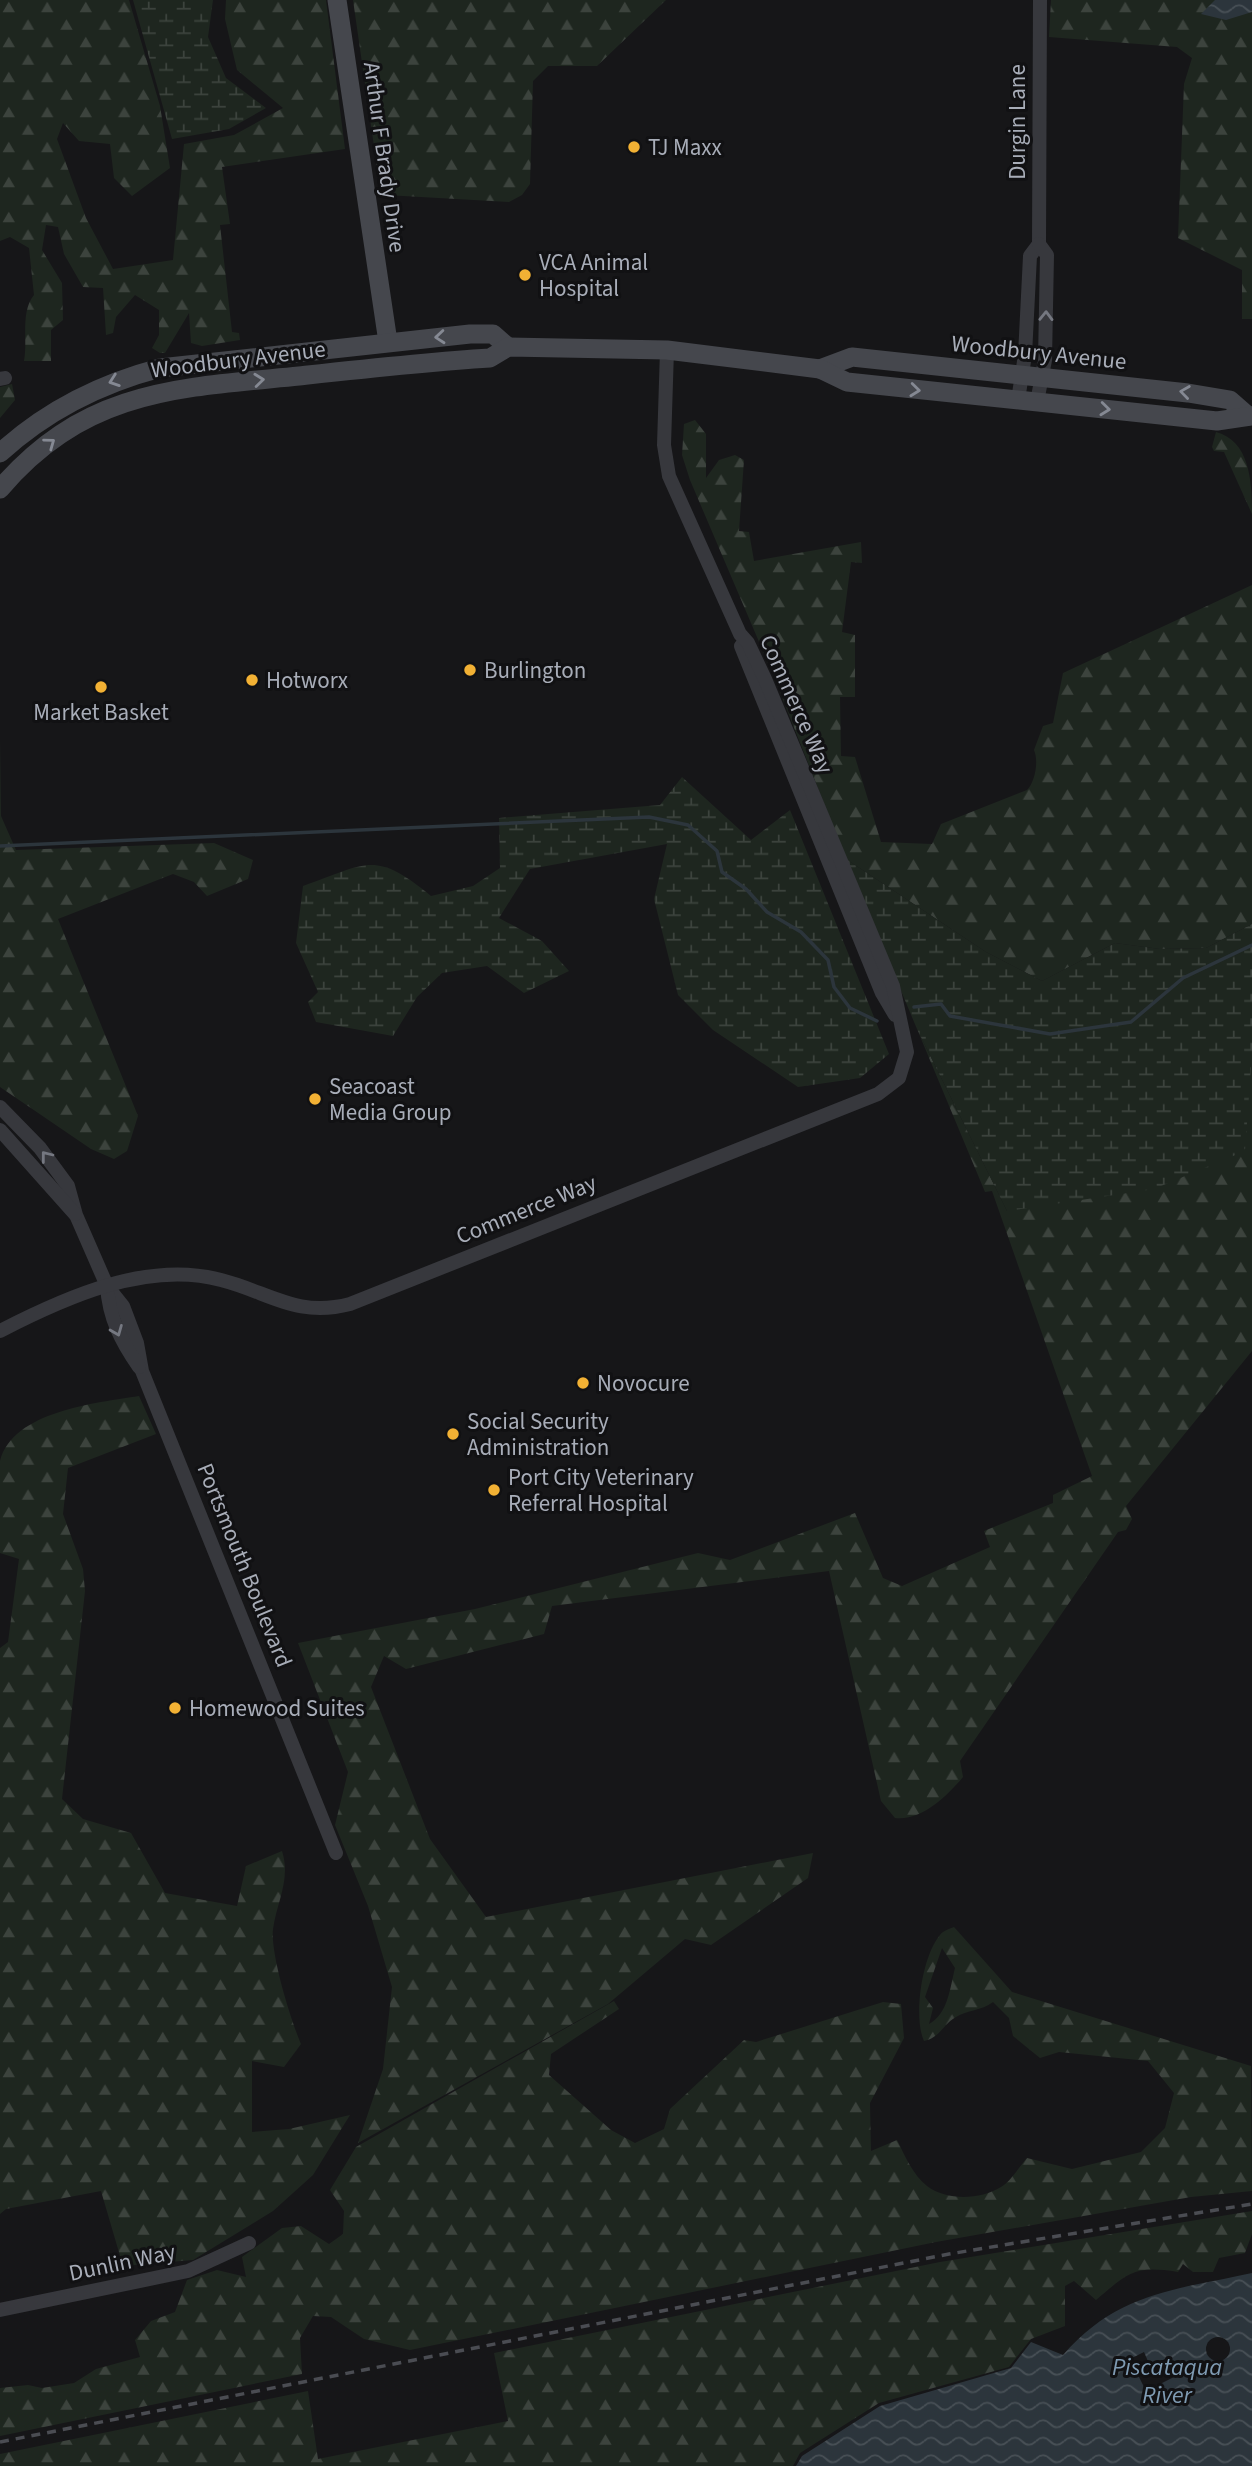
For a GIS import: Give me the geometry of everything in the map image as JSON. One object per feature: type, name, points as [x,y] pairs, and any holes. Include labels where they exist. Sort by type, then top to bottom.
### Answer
[{"type":"main road","name":"Arthur F Brady Drive","points":[[337,0],[384,321],[382,343]]},
{"type":"main road","name":"Woodbury Avenue","points":[[0,453],[60,407],[95,388],[128,377],[208,360],[493,334],[508,346]]},
{"type":"main road","name":"Woodbury Avenue","points":[[0,489],[22,466],[58,436],[99,413],[141,396],[202,386],[490,358],[508,346],[667,349],[820,369],[847,383],[1217,421],[1250,416]]},
{"type":"main road","name":"Woodbury Avenue","points":[[820,369],[852,358],[1042,377],[1230,400],[1250,416]]},
{"type":"street","name":"Durgin Lane","points":[[1028,401],[1042,377],[1047,255],[1039,244],[1040,0]]},
{"type":"street","name":"Durgin Lane","points":[[1028,401],[1022,375],[1030,256],[1039,244]]},
{"type":"street","name":"Commerce Way","points":[[0,1332],[107,1286],[163,1277],[196,1276],[222,1280],[293,1306],[326,1308],[350,1304],[878,1094],[893,1084],[903,1070],[907,1052],[893,986],[765,679],[748,643],[740,634],[667,469],[664,445],[667,349]]},
{"type":"street","name":"Portsmouth Boulevard","points":[[0,1107],[40,1148],[68,1186],[76,1215],[107,1286],[108,1309],[123,1345],[142,1371],[336,1853]]},
{"type":"street","name":"Portsmouth Boulevard","points":[[0,1130],[76,1215]]},
{"type":"street","name":"Dunlin Way","points":[[0,2310],[188,2271],[249,2243]]},
{"type":"green space","points":[[0,0],[129,0],[160,106],[170,168],[132,196],[114,178],[110,144],[79,141],[63,123],[57,139],[86,218],[113,269],[173,260],[184,144],[234,135],[283,108],[237,70],[225,19],[226,0],[326,0],[345,149],[222,167],[230,224],[220,225],[232,332],[239,333],[240,340],[202,346],[191,343],[189,313],[165,353],[160,353],[152,348],[159,335],[159,310],[135,295],[116,317],[113,333],[106,335],[103,288],[83,287],[64,254],[58,227],[46,225],[42,250],[62,283],[63,320],[51,330],[51,361],[24,361],[27,310],[34,295],[29,248],[10,237],[0,241]]},
{"type":"green space","points":[[133,0],[213,0],[208,37],[226,78],[266,108],[229,129],[172,139]]},
{"type":"green space","points":[[353,0],[666,0],[597,66],[548,66],[533,81],[530,184],[522,195],[509,202],[386,195],[380,188]]},
{"type":"green space","points":[[1051,0],[1252,0],[1252,319],[1242,319],[1242,270],[1178,238],[1184,84],[1192,58],[1177,47],[1049,37]]},
{"type":"green space","points":[[12,384],[15,400],[0,418],[0,387]]},
{"type":"green space","points":[[695,420],[706,434],[706,478],[719,460],[735,455],[744,460],[739,531],[749,532],[754,561],[861,542],[862,563],[851,562],[842,632],[855,635],[855,697],[840,697],[841,756],[855,757],[881,842],[932,844],[941,824],[1027,790],[1034,777],[1034,750],[1043,726],[1053,723],[1063,673],[1252,585],[1252,924],[1206,948],[1160,949],[1115,943],[1042,981],[986,952],[846,859],[774,677],[690,480],[682,455],[684,424]]},
{"type":"green space","points":[[1216,432],[1228,437],[1243,454],[1250,478],[1252,514],[1224,452],[1214,451],[1212,447]]},
{"type":"green space","points":[[0,739],[1,816],[16,850],[214,843],[253,860],[248,879],[207,896],[194,882],[173,874],[58,919],[138,1116],[127,1151],[114,1159],[91,1149],[0,1087]]},
{"type":"green space","points":[[682,777],[751,840],[790,810],[889,1054],[860,1078],[798,1087],[713,1030],[678,995],[654,899],[667,844],[530,869],[499,918],[542,941],[569,971],[524,993],[487,966],[442,973],[417,997],[393,1036],[316,1022],[308,1002],[318,992],[296,943],[303,886],[370,865],[382,866],[396,872],[431,896],[473,886],[500,868],[499,818],[660,805]]},
{"type":"green space","points":[[846,859],[986,952],[1042,981],[1115,943],[1160,949],[1206,948],[1252,924],[1252,1053],[1245,1151],[1154,1189],[1007,1211],[917,1029]]},
{"type":"green space","points":[[917,1029],[1007,1211],[1252,1053],[1252,1351],[1126,1506],[1132,1519],[1126,1530],[1118,1532],[960,1761],[963,1777],[942,1799],[915,1816],[895,1818],[881,1801],[829,1571],[552,1606],[544,1634],[406,1669],[384,1656],[371,1687],[430,1839],[486,1917],[813,1853],[808,1878],[711,1945],[685,1939],[608,2004],[358,2143],[383,2069],[392,1987],[368,1906],[335,1825],[348,1772],[298,1643],[475,1609],[698,1553],[730,1560],[855,1513],[883,1578],[902,1586],[990,1547],[984,1531],[1053,1503],[1053,1495],[1092,1476],[992,1191],[985,1192]]},
{"type":"green space","points":[[139,1396],[156,1434],[68,1468],[63,1514],[83,1569],[85,1591],[62,1799],[83,1819],[131,1833],[165,1893],[237,1906],[246,1866],[282,1851],[284,1881],[273,1940],[282,1987],[301,2044],[284,2067],[252,2061],[252,2132],[289,2129],[350,2115],[313,2175],[273,2211],[193,2260],[123,2266],[101,2191],[6,2209],[0,2214],[0,1648],[8,1642],[19,1559],[0,1553],[0,1461],[8,1444],[38,1420],[80,1406]]},
{"type":"green space","points":[[954,1927],[1012,1992],[1251,2066],[1252,2191],[1191,2197],[936,2242],[410,2350],[364,2339],[331,2317],[313,2316],[300,2338],[302,2374],[0,2436],[0,2388],[28,2385],[42,2388],[74,2383],[96,2369],[140,2357],[135,2340],[151,2321],[175,2312],[187,2280],[217,2270],[246,2277],[242,2257],[282,2228],[301,2226],[329,2244],[343,2234],[344,2211],[330,2190],[356,2147],[614,2001],[619,2009],[551,2054],[549,2075],[611,2130],[635,2143],[664,2129],[670,2109],[744,2040],[756,2042],[883,2002],[901,2004],[904,2038],[870,2103],[871,2151],[897,2140],[918,2176],[935,2191],[964,2197],[993,2191],[1008,2181],[1027,2158],[1072,2169],[1141,2152],[1165,2128],[1174,2093],[1148,2061],[1059,2052],[1040,2058],[1013,2036],[1009,2018],[993,2002],[956,2017],[934,2037],[924,2041],[919,2002],[924,1971],[928,1957],[941,1934]],"holes":[[[942,1948],[955,1968],[944,2007],[929,2024],[933,2008],[925,1997]]]},
{"type":"green space","points":[[1252,2211],[1252,2234],[1245,2253],[1219,2258],[1213,2272],[1193,2272],[1183,2264],[1178,2272],[1141,2271],[1124,2277],[1096,2300],[1074,2281],[1065,2286],[1065,2326],[1031,2339],[1009,2367],[879,2403],[800,2453],[793,2466],[0,2466],[0,2454],[308,2391],[318,2459],[508,2421],[494,2353],[940,2262]]},
{"type":"water","points":[[1215,0],[1252,0],[1252,12],[1226,20],[1201,14]]},
{"type":"water","name":"Piscataqua River","points":[[1252,2273],[1252,2466],[796,2466],[802,2456],[880,2406],[1011,2368],[1031,2342],[1063,2355],[1084,2334],[1127,2306],[1173,2290]]},
{"type":"pier","points":[[1218,2337],[1226,2341],[1230,2349],[1226,2357],[1218,2361],[1210,2357],[1206,2349],[1210,2341]]},
{"type":"pier","points":[[1144,2352],[1150,2366],[1165,2359],[1174,2377],[1146,2391],[1130,2359]]},
{"type":"waterway","points":[[0,846],[649,817],[688,825],[717,851],[722,872],[746,889],[767,912],[801,932],[828,960],[834,987],[850,1008],[877,1021]]},
{"type":"waterway","points":[[914,1007],[941,1004],[950,1016],[1050,1034],[1131,1022],[1183,978],[1252,945]]},
{"type":"railway","points":[[0,2442],[949,2254],[1252,2204]]},
{"type":"place","name":"TJ Maxx","points":[[634,147]]},
{"type":"place","name":"VCA Animal Hospital","points":[[525,275]]},
{"type":"place","name":"Burlington","points":[[470,670]]},
{"type":"place","name":"Hotworx","points":[[252,680]]},
{"type":"place","name":"Market Basket","points":[[101,687]]},
{"type":"place","name":"Seacoast Media Group","points":[[315,1099]]},
{"type":"place","name":"Novocure","points":[[583,1383]]},
{"type":"place","name":"Social Security Administration","points":[[453,1434]]},
{"type":"place","name":"Port City Veterinary Referral Hospital","points":[[494,1490]]},
{"type":"place","name":"Homewood Suites","points":[[175,1708]]}]
